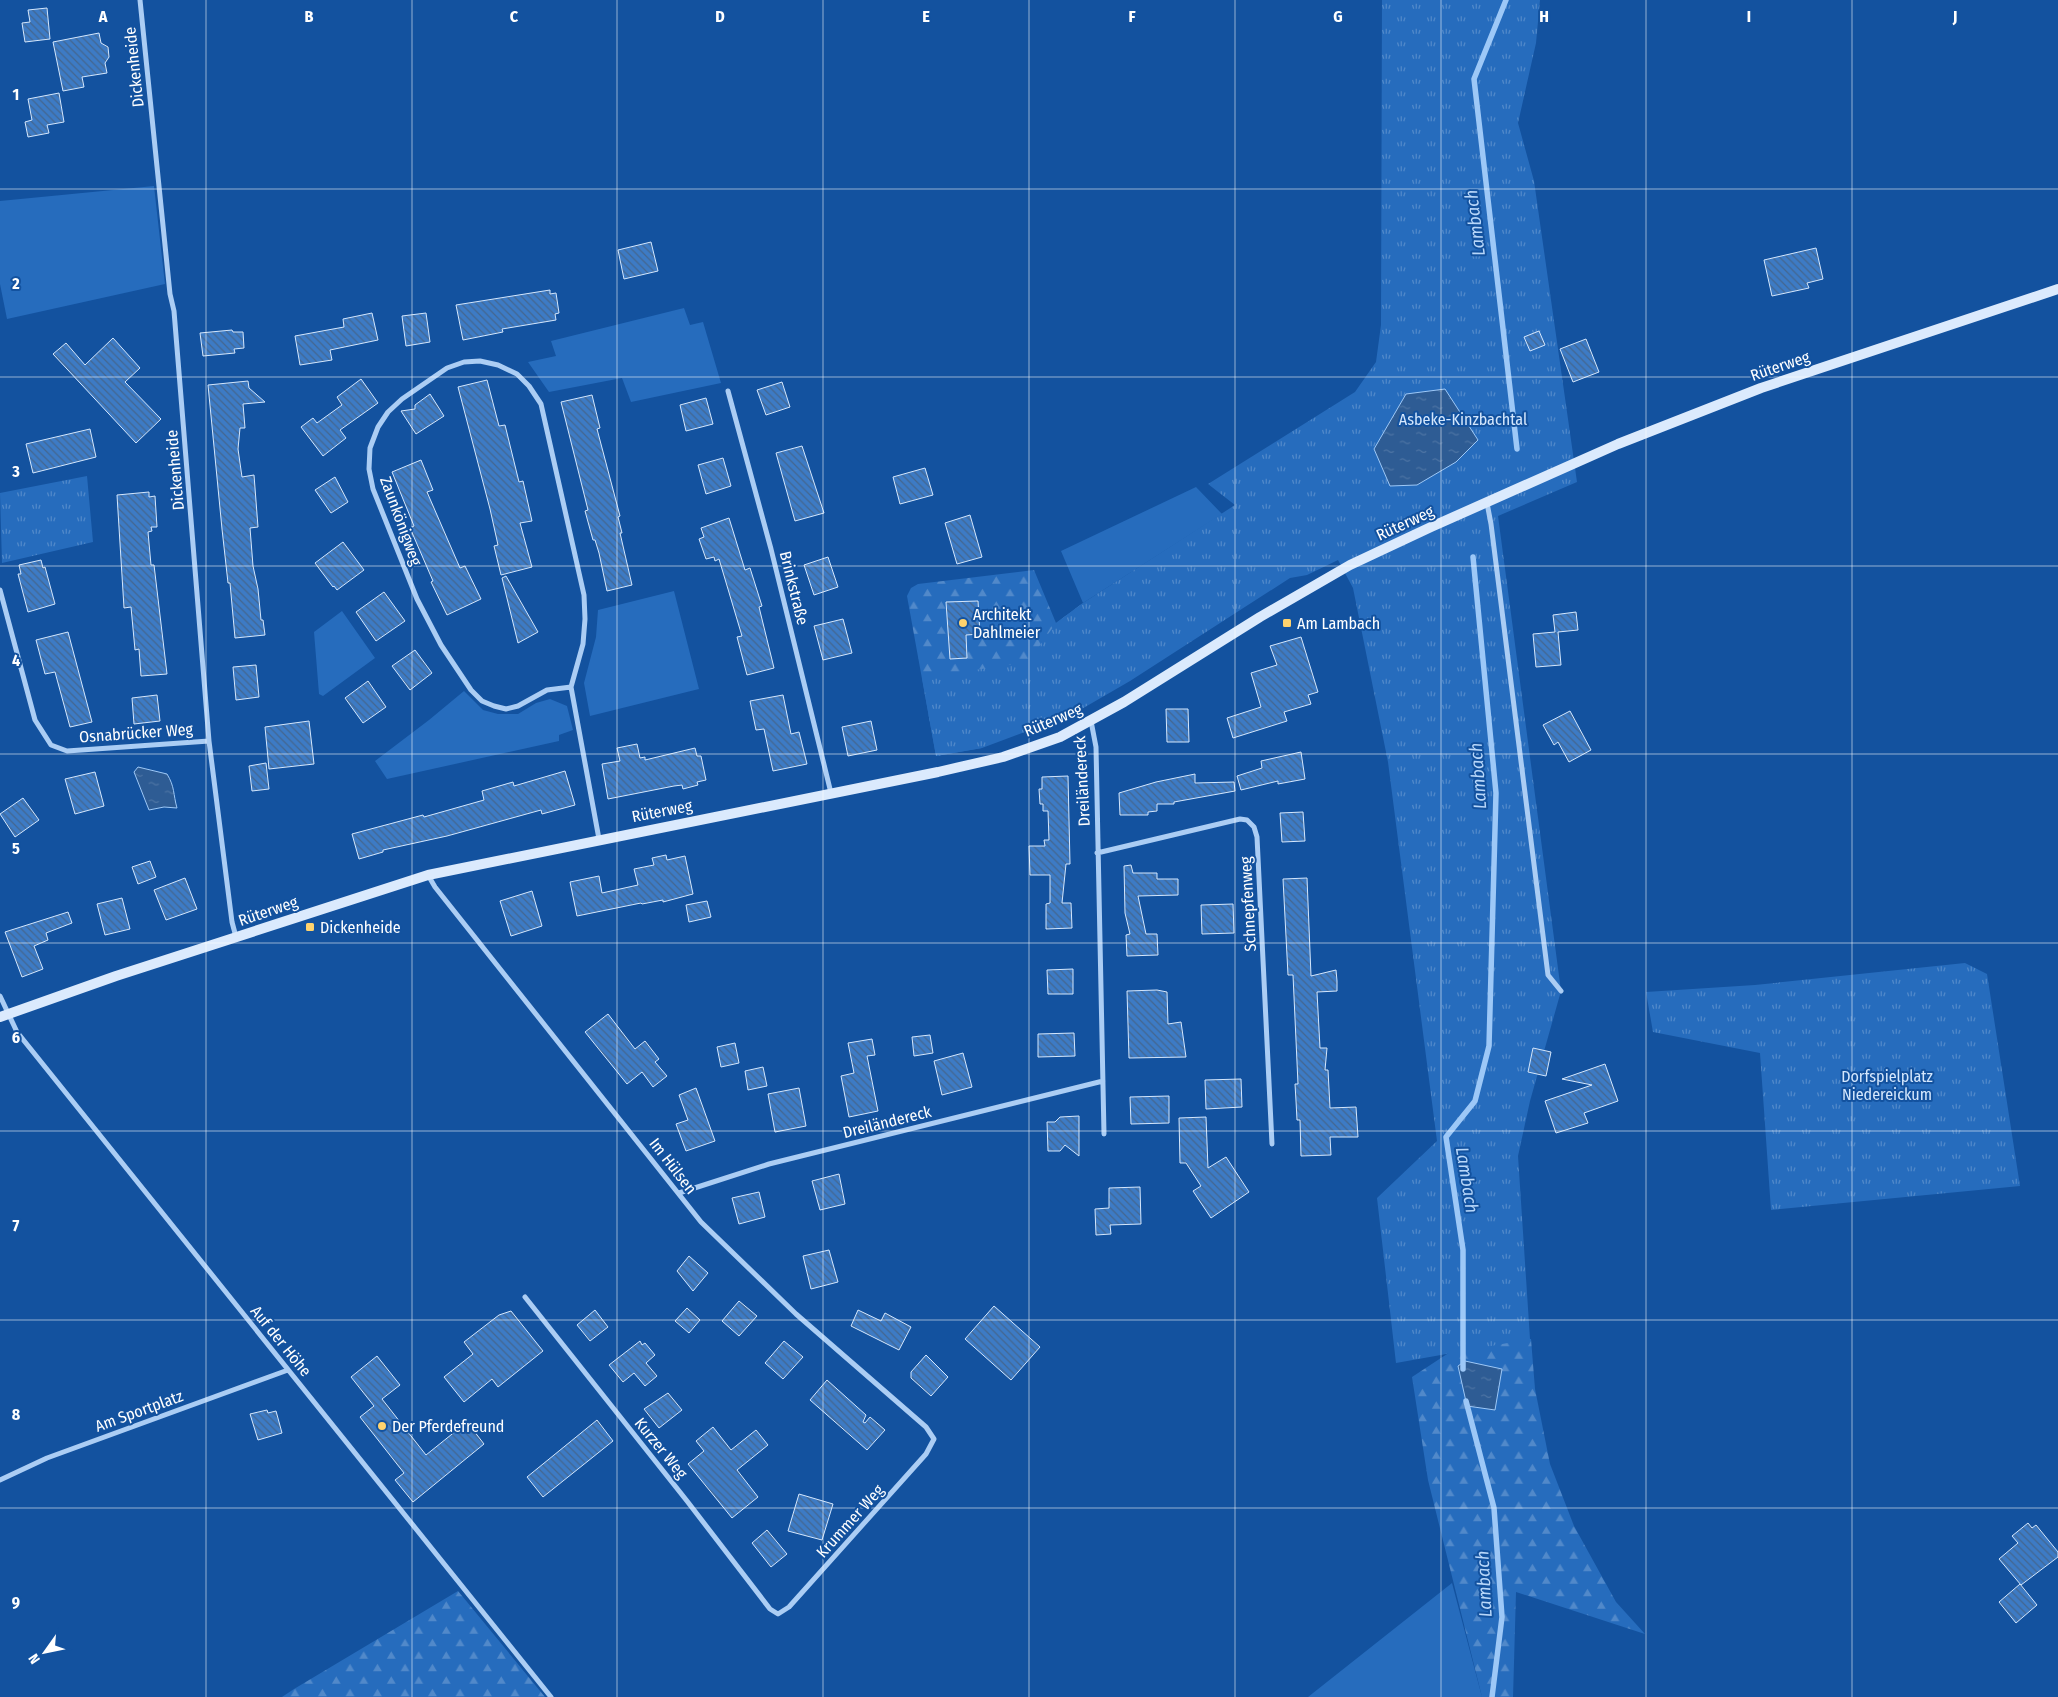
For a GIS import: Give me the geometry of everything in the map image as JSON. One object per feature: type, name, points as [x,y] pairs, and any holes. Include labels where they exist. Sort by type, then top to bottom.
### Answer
[{"type":"street","name":"Dickenheide","points":[[140,0],[170,294],[174,311],[209,741],[232,922],[236,937]]},
{"type":"street","name":"Rüterweg","points":[[4,1016],[116,976],[428,875],[938,772],[1003,757],[1060,736],[1090,721],[1260,617],[1350,565],[1487,502],[1618,444],[1762,388],[2058,289]]},
{"type":"street","name":"Zaunkönigweg","points":[[571,687],[547,690],[518,706],[506,708],[482,701],[471,690],[429,624],[417,599],[373,489],[368,469],[370,448],[378,427],[388,412],[402,399],[447,368],[464,362],[480,361],[498,365],[517,374],[529,386],[541,404],[584,595],[586,619],[583,644],[571,687],[599,839]]},
{"type":"street","name":"Brinkstraße","points":[[728,391],[773,559],[831,793]]},
{"type":"street","points":[[1487,502],[1548,975],[1561,991]]},
{"type":"street","name":"Osnabrücker Weg","points":[[0,590],[35,720],[51,745],[67,751],[209,741]]},
{"type":"street","name":"Dreiländereck","points":[[1090,721],[1096,747],[1104,1134]]},
{"type":"street","name":"Schnepfenweg","points":[[1097,853],[1240,819],[1247,820],[1254,827],[1257,837],[1272,1144]]},
{"type":"street","name":"Im Hülsen","points":[[428,875],[434,887],[714,1236],[796,1314],[926,1427],[934,1439]]},
{"type":"street","name":"Auf der Höhe","points":[[0,996],[4,1016],[551,1697]]},
{"type":"street","name":"Dreiländereck","points":[[679,1193],[769,1164],[1103,1081]]},
{"type":"street","name":"Kurzer Weg","points":[[525,1297],[681,1493],[770,1609],[778,1614]]},
{"type":"street","name":"Am Sportplatz","points":[[0,1480],[47,1458],[288,1370]]},
{"type":"street","name":"Krummer Weg","points":[[778,1614],[789,1607],[926,1454],[934,1439]]},
{"type":"green space","name":"Asbeke-Kinzbachtal","points":[[1382,0],[1540,0],[1536,43],[1518,123],[1534,181],[1577,482],[1498,516],[1561,991],[1530,1101],[1518,1156],[1530,1339],[1396,1363],[1377,1198],[1437,1141],[1388,762],[1353,588],[1338,560],[1307,575],[1290,578],[1130,681],[1073,714],[982,748],[936,756],[922,678],[1028,662],[1056,623],[1083,603],[1235,505],[1208,484],[1355,392],[1376,362],[1381,325]]},
{"type":"green space","points":[[154,186],[165,284],[7,319],[0,284],[0,201]]},
{"type":"green space","points":[[684,308],[690,325],[703,322],[721,383],[631,402],[622,378],[549,392],[528,362],[556,356],[551,341]]},
{"type":"green space","points":[[87,476],[93,542],[2,563],[0,493]]},
{"type":"green space","points":[[1196,487],[1222,514],[1083,603],[1061,551]]},
{"type":"green space","points":[[1034,570],[1056,623],[1083,603],[982,748],[936,756],[907,596],[911,588],[918,584]]},
{"type":"green space","points":[[674,591],[699,689],[590,716],[584,683],[596,637],[598,610]]},
{"type":"green space","points":[[342,611],[375,658],[323,696],[319,694],[314,632]]},
{"type":"green space","points":[[464,691],[483,710],[498,714],[518,714],[536,703],[550,699],[567,706],[573,730],[559,735],[559,741],[387,779],[375,761]]},
{"type":"green space","name":"Dorfspielplatz Niedereickum","points":[[1965,963],[1987,974],[2020,1186],[1771,1210],[1760,1053],[1653,1032],[1646,992],[1755,985]]},
{"type":"green space","points":[[1437,1137],[1474,1337],[1531,1339],[1535,1389],[1550,1464],[1574,1526],[1616,1602],[1645,1634],[1516,1592],[1513,1697],[1482,1697],[1428,1480],[1412,1377],[1473,1337],[1439,1323]]},
{"type":"green space","points":[[1452,1583],[1482,1697],[1308,1697]]},
{"type":"green space","points":[[458,1591],[545,1697],[282,1697],[294,1689]]},
{"type":"water","points":[[1445,389],[1478,440],[1456,462],[1417,485],[1390,486],[1374,449],[1406,394]]},
{"type":"water","points":[[138,767],[167,774],[173,787],[177,808],[164,807],[149,810],[134,772]]},
{"type":"water","points":[[1465,1361],[1502,1369],[1495,1410],[1467,1406],[1458,1366]]},
{"type":"building","points":[[47,8],[50,39],[25,42],[22,23],[30,22],[28,10]]},
{"type":"building","points":[[99,33],[101,43],[108,47],[109,57],[105,63],[107,73],[82,77],[84,87],[63,91],[53,42]]},
{"type":"building","points":[[59,93],[64,122],[47,125],[49,133],[28,137],[25,122],[32,120],[28,99]]},
{"type":"building","points":[[651,242],[658,271],[624,279],[618,250]]},
{"type":"building","points":[[1816,248],[1823,279],[1807,283],[1809,288],[1772,296],[1764,260]]},
{"type":"building","points":[[550,290],[550,294],[556,293],[559,313],[555,314],[556,320],[502,329],[503,332],[463,340],[456,305]]},
{"type":"building","points":[[372,313],[378,340],[330,350],[332,360],[300,365],[295,336],[344,327],[343,319]]},
{"type":"building","points":[[426,313],[430,342],[406,346],[402,316]]},
{"type":"building","points":[[232,330],[233,332],[243,332],[244,348],[234,349],[235,353],[203,356],[200,333]]},
{"type":"building","points":[[1539,331],[1545,345],[1530,351],[1524,337]]},
{"type":"building","points":[[113,338],[140,368],[125,382],[161,419],[136,443],[53,354],[66,343],[85,365]]},
{"type":"building","points":[[1586,339],[1599,372],[1573,382],[1560,349]]},
{"type":"building","points":[[361,379],[378,403],[340,430],[346,438],[323,456],[301,427],[313,418],[317,423],[342,405],[337,397]]},
{"type":"building","points":[[487,380],[499,426],[505,425],[519,482],[523,481],[532,521],[520,523],[532,567],[501,575],[494,546],[498,545],[490,509],[458,387]]},
{"type":"building","points":[[248,381],[249,388],[265,402],[243,404],[245,428],[240,428],[238,449],[242,477],[254,475],[258,527],[250,528],[253,566],[265,635],[235,638],[208,385]]},
{"type":"building","points":[[782,382],[790,407],[766,415],[757,390]]},
{"type":"building","points":[[430,394],[444,416],[416,434],[401,411],[415,409],[415,405]]},
{"type":"building","points":[[592,395],[600,428],[597,429],[620,516],[618,517],[622,533],[620,533],[632,585],[607,591],[599,553],[595,540],[593,540],[585,511],[588,510],[561,402]]},
{"type":"building","points":[[706,398],[713,424],[686,431],[680,405]]},
{"type":"building","points":[[90,429],[96,457],[33,473],[26,444]]},
{"type":"building","points":[[802,446],[824,513],[795,521],[776,453]]},
{"type":"building","points":[[723,458],[731,486],[706,494],[698,465]]},
{"type":"building","points":[[421,460],[433,490],[427,492],[460,568],[465,566],[481,599],[447,615],[431,582],[433,581],[410,528],[414,526],[392,472]]},
{"type":"building","points":[[925,468],[933,495],[900,504],[893,477]]},
{"type":"building","points":[[335,477],[348,502],[331,513],[315,490]]},
{"type":"building","points":[[149,492],[149,497],[155,496],[157,527],[151,527],[152,531],[148,532],[151,565],[154,565],[167,674],[141,676],[139,649],[135,650],[131,607],[124,608],[117,495]]},
{"type":"building","points":[[970,515],[982,557],[957,564],[945,523]]},
{"type":"building","points":[[729,518],[745,570],[750,568],[762,606],[759,607],[774,668],[747,675],[737,637],[742,636],[719,559],[715,561],[714,557],[706,559],[699,539],[704,537],[701,528]]},
{"type":"building","points":[[343,542],[364,570],[337,590],[315,563]]},
{"type":"building","points":[[828,557],[838,587],[814,595],[804,565]]},
{"type":"building","points":[[41,560],[43,568],[45,567],[55,604],[28,612],[18,574],[21,574],[19,565]]},
{"type":"building","points":[[506,576],[538,632],[518,643],[502,578]]},
{"type":"building","points":[[384,592],[405,621],[376,641],[356,612]]},
{"type":"building","name":"Architekt Dahlmeier","points":[[978,601],[980,634],[966,635],[967,658],[950,659],[946,602]]},
{"type":"building","points":[[1576,612],[1578,630],[1558,632],[1561,665],[1536,667],[1533,634],[1555,632],[1553,615]]},
{"type":"building","points":[[843,619],[852,653],[823,660],[814,626]]},
{"type":"building","points":[[68,632],[92,722],[70,727],[55,672],[45,674],[36,640]]},
{"type":"building","points":[[1301,637],[1318,692],[1308,695],[1311,704],[1284,712],[1287,721],[1233,738],[1227,718],[1261,707],[1251,673],[1277,665],[1270,646]]},
{"type":"building","points":[[415,650],[432,673],[410,690],[392,666]]},
{"type":"building","points":[[256,665],[259,697],[236,700],[233,667]]},
{"type":"building","points":[[368,681],[386,707],[363,723],[345,698]]},
{"type":"building","points":[[157,695],[160,721],[134,724],[132,698]]},
{"type":"building","points":[[783,695],[791,734],[799,732],[807,764],[773,771],[764,729],[756,730],[750,701]]},
{"type":"building","points":[[1166,709],[1188,709],[1189,742],[1167,742]]},
{"type":"building","points":[[1570,711],[1591,750],[1569,762],[1558,742],[1554,745],[1543,725]]},
{"type":"building","points":[[309,721],[314,764],[269,769],[265,727]]},
{"type":"building","points":[[871,721],[877,750],[848,756],[842,727]]},
{"type":"building","points":[[637,744],[640,758],[645,757],[645,760],[695,748],[697,756],[701,756],[706,780],[697,782],[698,785],[683,789],[682,785],[674,786],[608,799],[602,764],[620,761],[617,748]]},
{"type":"building","points":[[1301,752],[1305,779],[1278,784],[1278,781],[1241,790],[1237,776],[1262,768],[1261,761]]},
{"type":"building","points":[[266,763],[269,789],[252,791],[249,766]]},
{"type":"building","points":[[565,771],[575,805],[542,814],[541,810],[447,836],[383,850],[383,852],[359,859],[352,834],[484,800],[482,791],[513,782],[514,786]]},
{"type":"building","points":[[95,772],[104,806],[75,814],[65,779]]},
{"type":"building","points":[[1195,774],[1195,783],[1234,782],[1235,791],[1174,802],[1174,804],[1157,804],[1157,811],[1148,812],[1148,815],[1120,815],[1119,793],[1156,782]]},
{"type":"building","points":[[1068,776],[1070,864],[1066,864],[1062,903],[1071,903],[1072,928],[1046,929],[1046,904],[1050,903],[1050,875],[1030,875],[1029,846],[1045,846],[1044,840],[1049,840],[1048,811],[1043,811],[1043,804],[1040,804],[1039,789],[1042,789],[1042,777]]},
{"type":"building","points":[[23,798],[39,820],[15,837],[0,814]]},
{"type":"building","points":[[1303,812],[1305,841],[1282,842],[1280,813]]},
{"type":"building","points":[[666,855],[667,860],[685,856],[693,894],[663,902],[663,900],[641,903],[577,916],[570,882],[599,876],[602,893],[638,885],[634,869],[654,865],[652,858]]},
{"type":"building","points":[[150,861],[156,877],[138,884],[132,867]]},
{"type":"building","points":[[1131,865],[1133,873],[1157,873],[1157,879],[1178,879],[1178,895],[1138,896],[1146,934],[1157,934],[1158,955],[1127,956],[1126,935],[1130,934],[1125,913],[1124,866]]},
{"type":"building","points":[[185,878],[197,909],[166,920],[154,890]]},
{"type":"building","points":[[1307,878],[1311,976],[1336,970],[1337,991],[1317,992],[1320,1048],[1327,1048],[1325,1070],[1328,1070],[1330,1108],[1356,1107],[1358,1137],[1330,1137],[1331,1155],[1301,1156],[1300,1120],[1297,1120],[1295,1084],[1298,1084],[1293,975],[1288,975],[1283,879]]},
{"type":"building","points":[[532,891],[542,926],[511,936],[500,901]]},
{"type":"building","points":[[122,898],[130,929],[105,935],[97,904]]},
{"type":"building","points":[[707,901],[711,917],[689,922],[686,905]]},
{"type":"building","points":[[1233,904],[1234,933],[1202,934],[1201,905]]},
{"type":"building","points":[[68,912],[72,923],[46,933],[48,940],[34,946],[43,969],[22,977],[5,932]]},
{"type":"building","points":[[1073,969],[1073,994],[1048,994],[1047,970]]},
{"type":"building","points":[[1157,990],[1167,992],[1168,1024],[1181,1022],[1186,1057],[1129,1058],[1127,991]]},
{"type":"building","points":[[608,1014],[635,1049],[645,1041],[659,1059],[655,1062],[667,1076],[653,1087],[642,1072],[627,1084],[585,1032]]},
{"type":"building","points":[[1074,1033],[1075,1056],[1038,1057],[1038,1034]]},
{"type":"building","points":[[930,1035],[933,1053],[914,1056],[912,1037]]},
{"type":"building","points":[[872,1039],[875,1055],[867,1056],[878,1111],[849,1117],[841,1076],[854,1073],[848,1043]]},
{"type":"building","points":[[735,1043],[739,1063],[721,1067],[717,1047]]},
{"type":"building","points":[[1533,1048],[1551,1052],[1546,1076],[1528,1072]]},
{"type":"building","points":[[963,1053],[972,1087],[942,1095],[934,1061]]},
{"type":"building","points":[[1605,1064],[1618,1101],[1584,1113],[1588,1123],[1556,1133],[1545,1101],[1592,1085],[1562,1079]]},
{"type":"building","points":[[763,1067],[767,1086],[748,1090],[745,1071]]},
{"type":"building","points":[[1241,1079],[1242,1107],[1206,1109],[1205,1080]]},
{"type":"building","points":[[696,1088],[715,1141],[686,1151],[676,1124],[688,1120],[679,1095]]},
{"type":"building","points":[[799,1088],[806,1126],[775,1132],[768,1094]]},
{"type":"building","points":[[1169,1096],[1169,1123],[1131,1124],[1130,1097]]},
{"type":"building","points":[[1079,1116],[1079,1156],[1065,1145],[1060,1151],[1048,1151],[1047,1122],[1055,1122],[1060,1117]]},
{"type":"building","points":[[1206,1117],[1208,1168],[1226,1157],[1249,1192],[1211,1218],[1193,1191],[1201,1186],[1186,1163],[1180,1163],[1179,1118]]},
{"type":"building","points":[[839,1174],[845,1204],[820,1210],[812,1181]]},
{"type":"building","points":[[1140,1187],[1141,1224],[1110,1225],[1111,1234],[1096,1235],[1095,1209],[1109,1208],[1109,1188]]},
{"type":"building","points":[[759,1192],[765,1217],[739,1224],[732,1198]]},
{"type":"building","points":[[829,1250],[838,1282],[811,1289],[803,1256]]},
{"type":"building","points":[[689,1256],[708,1273],[693,1291],[677,1271]]},
{"type":"building","points":[[739,1301],[757,1316],[739,1336],[722,1321]]},
{"type":"building","points":[[994,1306],[1040,1347],[1011,1380],[965,1339]]},
{"type":"building","points":[[687,1308],[700,1320],[689,1333],[675,1321]]},
{"type":"building","points":[[595,1310],[608,1327],[590,1341],[577,1325]]},
{"type":"building","points":[[858,1310],[881,1321],[885,1313],[911,1327],[899,1350],[851,1326]]},
{"type":"building","points":[[511,1311],[543,1351],[498,1387],[492,1379],[464,1402],[444,1377],[473,1354],[464,1342],[499,1315]]},
{"type":"building","points":[[640,1341],[642,1345],[645,1343],[655,1355],[646,1363],[657,1376],[645,1386],[634,1373],[623,1382],[609,1365]]},
{"type":"building","points":[[784,1341],[803,1357],[783,1379],[765,1363]]},
{"type":"building","points":[[926,1355],[948,1377],[931,1396],[911,1378],[911,1372]]},
{"type":"building","points":[[377,1356],[400,1385],[382,1399],[426,1455],[467,1422],[484,1444],[413,1502],[395,1480],[404,1473],[360,1417],[374,1406],[351,1377]]},
{"type":"building","points":[[827,1380],[866,1415],[863,1422],[865,1423],[870,1417],[885,1430],[867,1450],[810,1400]]},
{"type":"building","points":[[668,1393],[682,1410],[659,1428],[644,1409]]},
{"type":"building","points":[[267,1410],[268,1413],[276,1411],[282,1433],[258,1440],[250,1414]]},
{"type":"building","points":[[597,1420],[613,1441],[543,1497],[527,1477]]},
{"type":"building","points":[[713,1427],[731,1450],[756,1430],[768,1445],[737,1470],[758,1497],[732,1518],[688,1464],[704,1451],[696,1441]]},
{"type":"building","points":[[799,1494],[833,1504],[822,1540],[788,1531]]},
{"type":"building","points":[[2028,1523],[2032,1528],[2036,1525],[2058,1552],[2058,1557],[2021,1585],[1999,1559],[2018,1543],[2012,1536]]},
{"type":"building","points":[[767,1530],[787,1554],[771,1567],[752,1543]]},
{"type":"building","points":[[2020,1584],[2037,1605],[2016,1623],[1999,1602]]},
{"type":"waterway","name":"Lambach","points":[[1506,0],[1474,79],[1517,449]]},
{"type":"waterway","name":"Lambach","points":[[1463,1369],[1463,1250],[1446,1137],[1475,1101],[1489,1046],[1496,793],[1473,557]]},
{"type":"waterway","name":"Lambach","points":[[1466,1401],[1494,1508],[1502,1617],[1492,1697]]},
{"type":"place","name":"Architekt Dahlmeier","points":[[963,623]]},
{"type":"place","name":"Am Lambach","points":[[1287,623]]},
{"type":"place","name":"Dickenheide","points":[[310,927]]},
{"type":"place","name":"Der Pferdefreund","points":[[382,1426]]}]
